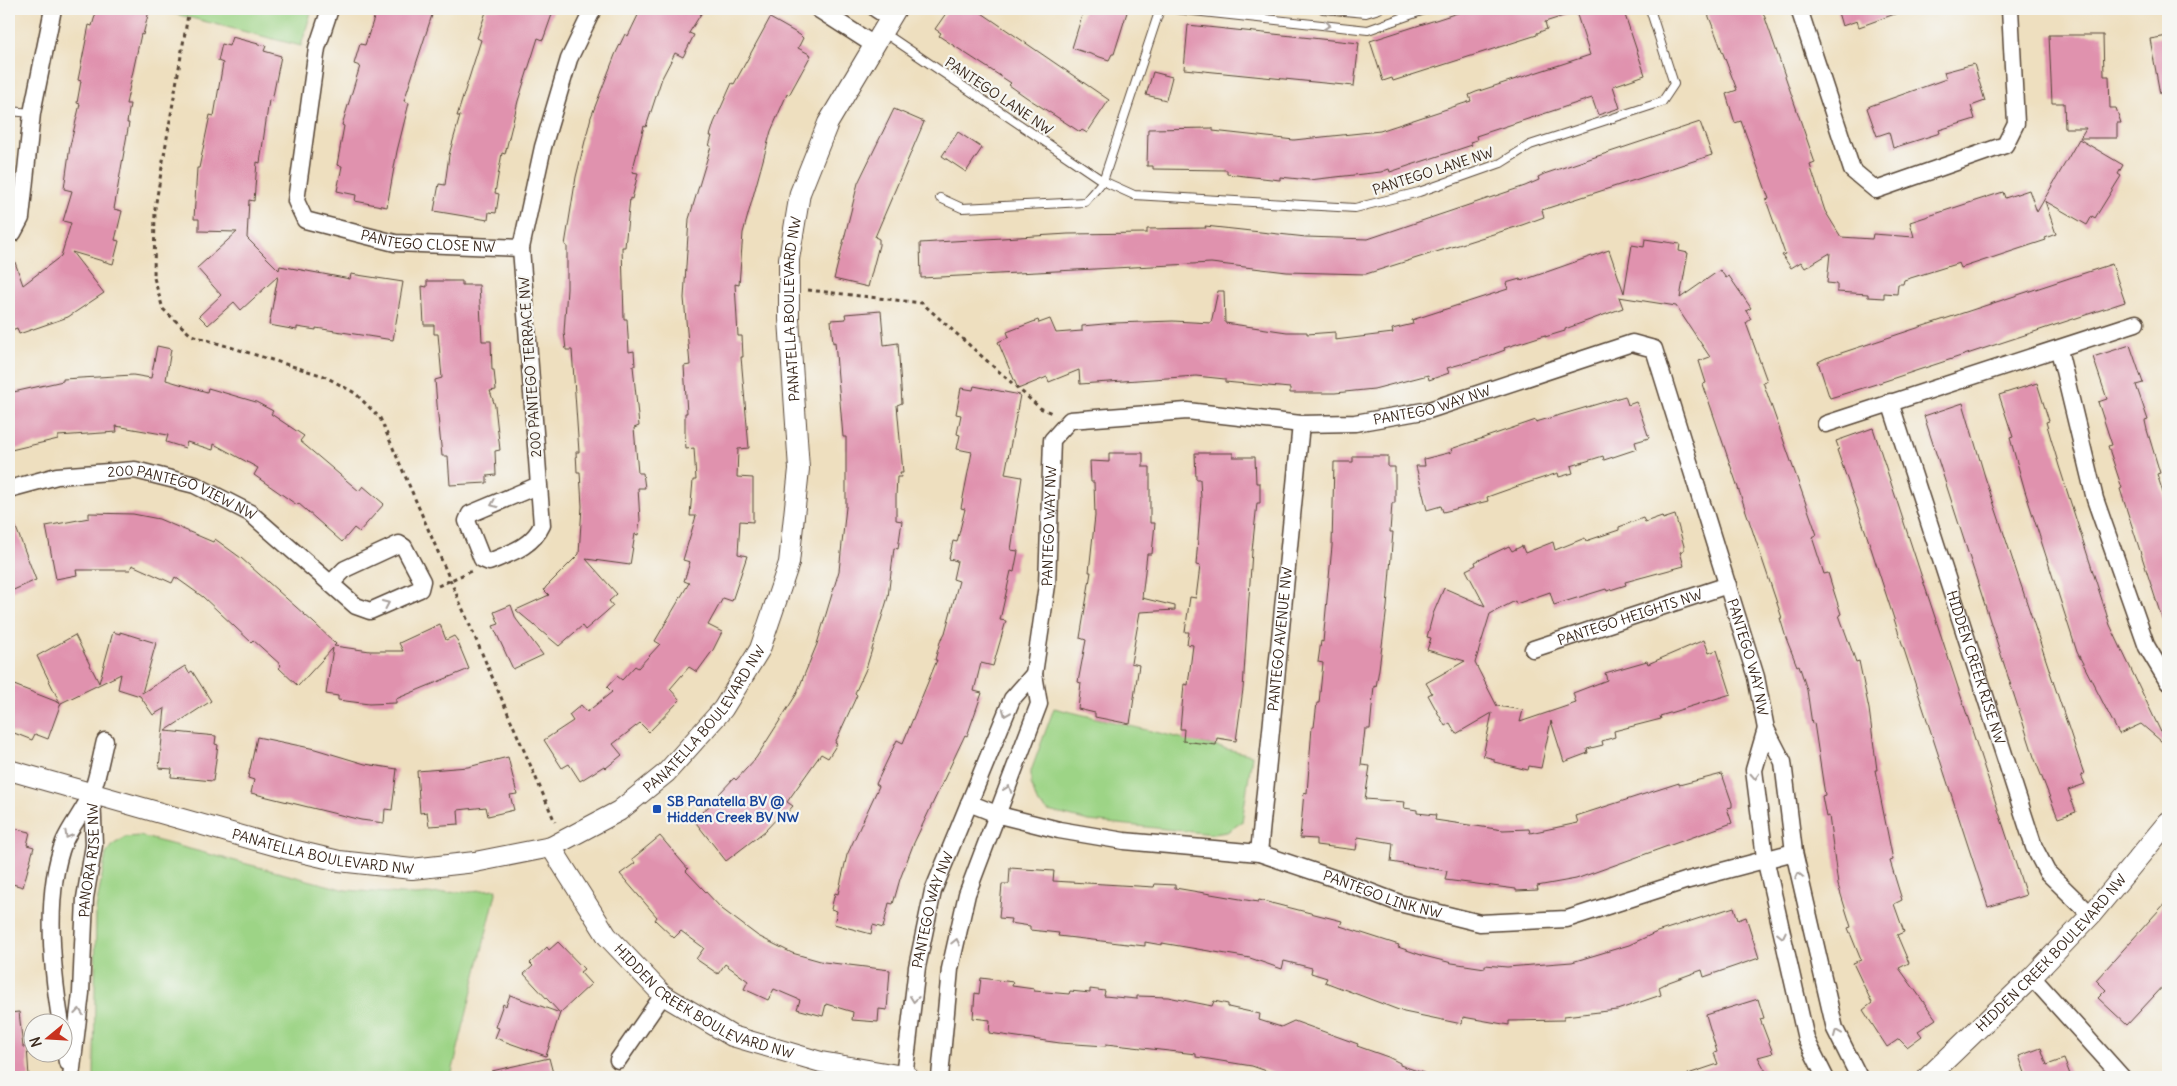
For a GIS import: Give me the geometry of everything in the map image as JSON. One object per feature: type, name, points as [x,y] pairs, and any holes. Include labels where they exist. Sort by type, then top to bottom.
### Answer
[{"type":"street","points":[[9,234],[13,233],[21,218],[32,113],[53,9]]},
{"type":"street","name":"PANTEGO CLOSE NW","points":[[330,9],[317,48],[296,201],[305,220],[395,243],[521,248]]},
{"type":"street","points":[[521,248],[542,147],[569,59],[593,9]]},
{"type":"street","points":[[818,9],[883,22]]},
{"type":"street","points":[[1799,9],[1852,170],[1876,190],[2005,145],[2016,123],[2010,9]]},
{"type":"street","name":"PANATELLA BOULEVARD NW","points":[[9,770],[284,848],[339,860],[412,869],[475,862],[550,848],[619,811],[666,772],[723,709],[760,649],[789,563],[799,469],[790,259],[800,193],[828,123],[883,22]]},
{"type":"street","name":"200 PANTEGO TERRACE NW","points":[[489,562],[527,545],[537,536],[542,525],[521,248]]},
{"type":"street","points":[[1826,424],[1890,402],[2059,350],[2136,323]]},
{"type":"street","name":"PANTEGO WAY NW","points":[[940,1077],[950,969],[967,894],[999,815],[1039,704],[1034,674],[1047,585],[1052,440],[1070,420],[1187,411],[1301,424],[1355,423],[1429,410],[1632,342],[1654,350],[1756,677],[1766,729],[1783,762],[1794,852],[1835,1029],[1858,1077]]},
{"type":"street","points":[[2059,350],[2095,499],[2147,647],[2168,682]]},
{"type":"street","name":"HIDDEN CREEK RISE NW","points":[[1890,402],[2034,847],[2047,872],[2091,915]]},
{"type":"street","name":"PANTEGO AVENUE NW","points":[[1259,853],[1301,424]]},
{"type":"street","name":"200 PANTEGO VIEW NW","points":[[9,489],[57,476],[135,470],[195,485],[250,513],[356,606],[370,610],[420,589]]},
{"type":"street","points":[[489,562],[482,559],[467,520],[470,514],[539,485]]},
{"type":"street","points":[[331,583],[344,569],[399,544],[404,547],[422,581],[420,589]]},
{"type":"street","name":"PANTEGO HEIGHTS NW","points":[[1533,649],[1728,585]]},
{"type":"street","name":"PANTEGO WAY NW","points":[[904,1077],[918,967],[932,891],[1012,699],[1034,674]]},
{"type":"street","name":"PANTEGO WAY NW","points":[[1766,729],[1754,770],[1765,858],[1806,1038],[1825,1077]]},
{"type":"street","points":[[92,793],[105,741]]},
{"type":"street","name":"PANORA RISE NW","points":[[60,1014],[52,962],[52,914],[56,878],[64,842],[92,793]]},
{"type":"street","name":"PANORA RISE NW","points":[[70,1077],[82,992],[81,952],[85,898],[94,845],[92,793]]},
{"type":"street","name":"PANTEGO LINK NW","points":[[969,803],[999,815],[1059,830],[1124,841],[1259,853],[1336,879],[1399,904],[1480,924],[1567,919],[1685,881],[1765,858],[1794,852]]},
{"type":"street","name":"HIDDEN CREEK BOULEVARD NW","points":[[1928,1077],[2032,977],[2091,915],[2168,822]]},
{"type":"street","name":"HIDDEN CREEK BOULEVARD NW","points":[[550,848],[608,936],[663,995],[732,1036],[821,1062],[909,1077]]},
{"type":"street","points":[[2032,977],[2122,1077]]},
{"type":"street","points":[[618,1060],[663,995]]},
{"type":"street","name":"PANORA RISE NW","points":[[68,1064],[70,1077]]},
{"type":"lane","points":[[940,198],[962,208],[1084,202],[1103,182],[1160,9]]},
{"type":"lane","points":[[1174,9],[1368,30],[1427,9]]},
{"type":"lane","points":[[1323,9],[1366,13],[1379,9]]},
{"type":"lane","name":"PANTEGO LANE NW","points":[[883,22],[1103,182],[1134,195],[1355,208],[1419,192],[1501,163],[1530,146],[1662,102],[1674,84],[1650,9]]},
{"type":"lane","points":[[9,110],[32,113]]},
{"type":"path","points":[[188,9],[155,208],[154,278],[163,308],[191,335],[324,376],[355,393],[380,418],[556,820],[550,848]]},
{"type":"path","points":[[790,289],[922,303],[1040,408],[1070,420]]},
{"type":"path","points":[[420,589],[432,588],[489,562]]},
{"type":"green space","points":[[156,9],[312,9],[301,46]]},
{"type":"green space","points":[[1054,708],[1252,755],[1242,822],[1227,832],[1213,834],[1089,821],[1048,811],[1037,802],[1031,784],[1031,771]]},
{"type":"green space","points":[[140,836],[346,890],[415,895],[497,889],[451,1077],[94,1077],[96,909],[106,854],[114,844],[126,837]]},
{"type":"building","points":[[97,9],[140,9],[149,11],[143,35],[141,34],[126,104],[130,104],[127,123],[129,123],[114,209],[122,211],[115,240],[119,241],[113,264],[72,252],[104,293],[68,317],[19,334],[17,328],[9,331],[9,251],[11,251],[23,285],[61,256],[71,223],[63,221],[72,191],[64,189],[70,146],[80,104],[77,103],[81,81],[78,80],[89,25],[92,26]]},
{"type":"building","points":[[377,9],[434,9],[404,101],[409,103],[397,151],[387,207],[355,201],[356,195],[337,191],[342,166],[337,165],[344,126],[342,125],[360,66],[354,64],[360,44],[365,45]]},
{"type":"building","points":[[487,9],[554,9],[543,40],[538,38],[518,101],[505,154],[502,153],[495,193],[499,194],[496,213],[489,212],[488,220],[434,211],[439,184],[445,185],[449,155],[460,116],[457,116],[481,40],[477,38]]},
{"type":"building","points":[[641,9],[704,9],[689,33],[694,35],[683,57],[675,53],[662,78],[646,127],[644,126],[632,172],[638,173],[632,199],[630,198],[625,247],[622,247],[624,319],[627,319],[629,352],[634,351],[635,366],[633,366],[639,426],[634,428],[638,473],[643,473],[645,488],[638,488],[640,520],[638,535],[635,534],[630,565],[586,559],[617,594],[609,601],[613,606],[585,630],[582,626],[559,646],[516,610],[549,595],[544,590],[546,587],[579,554],[582,506],[580,472],[577,472],[576,452],[579,452],[572,350],[566,350],[564,332],[567,289],[567,246],[565,245],[576,177],[591,117],[615,55],[625,34],[628,36]]},
{"type":"building","points":[[949,9],[976,9],[1109,100],[1087,133],[1082,130],[1080,132],[1026,97],[1009,85],[1011,83],[939,36],[941,33],[935,29]]},
{"type":"building","points":[[1084,9],[1128,9],[1114,54],[1112,54],[1109,60],[1072,48]]},
{"type":"building","points":[[1470,9],[1623,9],[1645,75],[1613,86],[1620,108],[1598,115],[1592,98],[1476,136],[1477,140],[1470,142],[1472,145],[1390,172],[1389,169],[1381,172],[1309,180],[1280,177],[1280,180],[1227,174],[1227,170],[1153,169],[1153,166],[1147,166],[1148,129],[1213,128],[1213,131],[1294,140],[1380,131],[1471,101],[1469,95],[1476,92],[1590,55],[1576,12],[1545,22],[1547,29],[1537,33],[1537,35],[1393,81],[1392,78],[1383,81],[1370,41]]},
{"type":"building","points":[[1706,9],[1762,9],[1815,163],[1810,165],[1825,211],[1841,237],[1872,239],[1873,234],[1914,237],[1910,222],[2003,192],[2005,198],[2029,190],[2037,212],[2079,139],[2123,165],[2118,174],[2121,176],[2095,218],[2092,216],[2087,225],[2045,201],[2056,234],[2045,238],[2046,240],[1961,268],[1959,263],[1904,280],[1903,284],[1898,284],[1897,294],[1884,293],[1884,298],[1868,297],[1868,294],[1837,292],[1837,284],[1827,283],[1830,253],[1805,268],[1801,262],[1791,268],[1782,255],[1785,254],[1766,200],[1769,199],[1741,121],[1735,123],[1726,94],[1737,90]]},
{"type":"building","points":[[1837,9],[1903,9],[1903,11],[1859,27],[1857,21],[1842,26]]},
{"type":"building","points":[[770,18],[800,35],[803,38],[798,48],[811,55],[789,95],[787,94],[771,131],[743,233],[739,285],[735,284],[738,336],[742,336],[743,357],[741,357],[749,448],[738,449],[737,477],[753,478],[753,522],[740,521],[738,554],[747,556],[732,601],[723,598],[708,625],[722,632],[713,650],[697,672],[689,667],[670,689],[680,700],[649,732],[640,723],[613,744],[622,755],[606,768],[604,766],[580,781],[569,764],[562,768],[544,740],[573,721],[569,715],[581,705],[587,712],[612,692],[607,687],[617,676],[622,680],[635,666],[638,668],[660,644],[655,641],[689,583],[684,581],[690,562],[683,560],[696,516],[690,516],[693,480],[696,480],[694,448],[686,449],[685,433],[685,413],[687,413],[684,366],[690,365],[684,298],[689,219],[711,146],[709,146],[712,136],[710,136],[714,123],[732,83],[734,84]]},
{"type":"building","points":[[1188,25],[1359,43],[1354,86],[1184,69]]},
{"type":"building","points":[[2049,35],[2103,35],[2104,76],[2109,76],[2110,108],[2116,108],[2121,123],[2117,123],[2117,138],[2080,138],[2086,128],[2065,128],[2064,103],[2052,103]]},
{"type":"building","points":[[2168,36],[2168,93],[2160,94],[2150,39]]},
{"type":"building","points":[[232,37],[266,46],[264,51],[281,56],[272,101],[269,100],[260,163],[257,162],[254,201],[249,200],[247,238],[279,270],[280,266],[350,279],[351,274],[403,282],[393,340],[316,328],[316,330],[297,327],[297,330],[269,325],[278,276],[241,310],[234,302],[208,325],[199,316],[221,295],[197,268],[237,232],[199,231],[199,219],[194,219],[197,168],[199,168],[210,115],[214,116],[223,63],[218,61],[222,44],[229,46]]},
{"type":"building","points":[[1974,64],[1985,101],[1971,106],[1975,119],[1939,130],[1940,133],[1893,148],[1889,132],[1877,136],[1867,108],[1946,79],[1944,72]]},
{"type":"building","points":[[1153,72],[1172,77],[1166,100],[1146,95]]},
{"type":"building","points":[[894,109],[924,122],[875,237],[879,239],[879,245],[868,287],[834,279],[858,183]]},
{"type":"building","points":[[1700,122],[1712,155],[1542,210],[1544,217],[1522,225],[1366,274],[1287,272],[1211,263],[921,278],[920,243],[1068,234],[1147,233],[1147,229],[1206,228],[1205,226],[1306,237],[1368,239],[1525,186],[1539,180],[1538,177],[1544,174]]},
{"type":"building","points":[[958,132],[982,148],[966,172],[942,156]]},
{"type":"building","points":[[1645,239],[1680,244],[1679,251],[1688,253],[1680,298],[1720,270],[1726,278],[1729,276],[1751,308],[1746,311],[1751,319],[1746,323],[1767,381],[1763,382],[1817,535],[1812,537],[1824,574],[1828,573],[1841,614],[1839,615],[1856,662],[1859,661],[1869,709],[1877,770],[1875,770],[1893,860],[1890,861],[1902,900],[1894,904],[1904,932],[1897,935],[1909,963],[1899,968],[1936,1019],[1918,1031],[1922,1036],[1907,1047],[1899,1039],[1887,1047],[1863,1010],[1872,1003],[1853,963],[1861,960],[1848,928],[1851,927],[1838,885],[1829,816],[1826,817],[1822,796],[1825,795],[1807,690],[1799,665],[1797,666],[1786,638],[1780,618],[1782,618],[1703,384],[1706,383],[1699,361],[1710,357],[1676,306],[1619,297],[1623,308],[1565,329],[1565,331],[1545,337],[1545,335],[1504,348],[1505,350],[1486,357],[1447,368],[1449,373],[1429,380],[1428,375],[1374,389],[1335,393],[1290,393],[1290,388],[1225,382],[1225,379],[1196,376],[1080,384],[1079,370],[1049,382],[1047,377],[1018,389],[998,342],[1009,337],[1007,332],[1038,320],[1039,323],[1050,319],[1056,333],[1082,331],[1082,326],[1115,323],[1173,321],[1211,323],[1218,291],[1224,291],[1225,323],[1287,332],[1307,332],[1307,334],[1335,332],[1335,340],[1393,333],[1392,329],[1413,324],[1412,320],[1508,289],[1506,283],[1520,279],[1521,281],[1609,250],[1624,293],[1632,245],[1644,247]]},
{"type":"building","points":[[2112,264],[2125,302],[1873,385],[1830,398],[1829,396],[1818,362],[1826,358]]},
{"type":"building","points":[[427,281],[462,281],[462,285],[479,285],[482,341],[491,341],[492,370],[494,370],[496,390],[490,391],[495,406],[500,450],[495,451],[496,475],[487,476],[487,483],[450,485],[448,456],[442,456],[435,380],[442,378],[438,334],[434,334],[434,325],[424,325],[422,286],[427,287]]},
{"type":"building","points":[[881,311],[884,345],[898,343],[902,403],[897,405],[903,473],[900,473],[901,477],[897,477],[896,520],[902,521],[898,549],[894,548],[888,597],[866,669],[855,693],[857,695],[835,743],[837,744],[828,758],[821,754],[787,802],[793,806],[783,817],[780,815],[765,831],[726,861],[693,819],[722,796],[719,794],[734,778],[736,780],[756,758],[796,695],[817,644],[839,571],[846,507],[846,437],[843,437],[835,342],[833,343],[831,320],[846,319],[845,314]]},
{"type":"building","points":[[2130,345],[2143,383],[2136,385],[2148,420],[2145,421],[2147,430],[2160,473],[2157,474],[2168,508],[2168,628],[2165,628],[2120,489],[2122,488],[2108,446],[2112,445],[2098,402],[2107,399],[2093,357]]},
{"type":"building","points":[[157,346],[171,349],[166,380],[207,392],[208,388],[256,402],[273,411],[271,414],[304,436],[300,441],[359,491],[363,486],[384,504],[359,532],[354,528],[342,542],[298,503],[297,505],[254,475],[258,468],[214,444],[213,450],[187,442],[185,448],[166,442],[168,435],[116,426],[117,432],[58,436],[58,439],[11,450],[9,438],[9,393],[63,381],[63,379],[133,375],[151,378]]},
{"type":"building","points":[[2037,383],[2049,421],[2046,422],[2059,466],[2110,625],[2168,747],[2141,724],[2119,734],[2077,652],[2025,491],[2010,438],[2013,437],[1999,395]]},
{"type":"building","points":[[974,386],[1020,395],[1005,474],[1022,477],[1011,550],[1018,551],[1014,572],[1011,571],[1000,620],[1006,621],[993,666],[981,663],[974,691],[982,693],[967,736],[965,735],[913,845],[893,904],[889,903],[883,928],[873,925],[871,934],[834,924],[837,911],[831,909],[835,893],[838,894],[847,855],[879,786],[876,784],[897,740],[903,743],[937,660],[935,660],[940,642],[945,633],[959,581],[953,579],[957,561],[949,559],[953,541],[957,542],[965,509],[961,508],[972,452],[957,449],[960,435],[957,434],[961,415],[956,414],[961,388],[973,390]]},
{"type":"building","points":[[1625,396],[1628,405],[1636,402],[1649,438],[1635,442],[1637,449],[1604,460],[1603,456],[1571,466],[1573,473],[1559,477],[1558,473],[1521,485],[1487,497],[1488,501],[1443,512],[1441,506],[1427,510],[1416,466],[1425,466],[1424,459],[1452,452],[1451,449],[1536,420],[1536,422]]},
{"type":"building","points":[[1963,403],[1985,477],[2084,774],[2081,775],[2085,784],[2068,790],[2076,812],[2058,818],[2034,757],[1924,416]]},
{"type":"building","points":[[1873,428],[2026,895],[1988,907],[1867,536],[1837,450],[1839,449],[1836,441]]},
{"type":"building","points":[[1109,453],[1143,453],[1143,467],[1150,467],[1150,523],[1155,523],[1152,554],[1147,554],[1142,598],[1175,606],[1175,610],[1140,612],[1131,663],[1139,665],[1130,724],[1095,717],[1095,713],[1078,709],[1081,683],[1078,682],[1086,640],[1080,638],[1091,572],[1089,572],[1095,516],[1094,482],[1091,482],[1090,461],[1109,462]]},
{"type":"building","points":[[1195,453],[1233,453],[1233,457],[1255,457],[1256,483],[1260,483],[1260,503],[1257,503],[1252,551],[1243,689],[1236,741],[1217,738],[1216,745],[1183,741],[1184,729],[1180,729],[1184,684],[1188,685],[1193,645],[1187,644],[1189,632],[1185,632],[1190,597],[1196,598],[1200,566],[1196,565],[1201,499],[1200,479],[1196,479]]},
{"type":"building","points":[[1353,456],[1388,456],[1388,467],[1395,467],[1395,503],[1392,503],[1390,532],[1393,532],[1387,607],[1376,687],[1374,686],[1370,729],[1365,729],[1361,765],[1370,766],[1365,799],[1405,802],[1404,808],[1417,810],[1417,813],[1436,815],[1435,820],[1503,830],[1529,829],[1530,833],[1578,823],[1576,816],[1679,783],[1679,785],[1722,774],[1732,803],[1732,807],[1727,808],[1732,823],[1576,879],[1537,886],[1538,890],[1516,891],[1516,889],[1445,880],[1447,871],[1391,862],[1393,843],[1358,837],[1356,850],[1316,845],[1316,839],[1300,838],[1304,792],[1307,793],[1312,727],[1314,727],[1317,703],[1319,703],[1323,663],[1318,662],[1321,641],[1323,642],[1332,546],[1334,462],[1353,462]]},
{"type":"building","points":[[9,513],[36,580],[9,592]]},
{"type":"building","points":[[89,513],[133,514],[159,519],[213,542],[215,539],[241,558],[314,623],[336,644],[334,646],[370,651],[403,651],[399,643],[440,624],[446,640],[454,636],[457,640],[469,669],[396,699],[396,703],[369,704],[338,700],[338,696],[326,694],[333,648],[298,686],[279,668],[281,665],[253,640],[251,642],[203,597],[175,577],[172,583],[132,565],[130,570],[76,570],[77,575],[56,579],[46,526],[89,518]]},
{"type":"building","points":[[1675,515],[1684,546],[1684,550],[1680,552],[1684,566],[1625,582],[1626,585],[1607,591],[1606,589],[1554,605],[1550,592],[1516,604],[1515,601],[1490,614],[1475,663],[1497,706],[1523,710],[1520,722],[1576,703],[1573,693],[1607,680],[1605,673],[1647,661],[1648,664],[1704,640],[1709,653],[1717,650],[1731,694],[1660,716],[1661,719],[1614,731],[1615,737],[1602,741],[1603,745],[1587,749],[1588,753],[1564,762],[1551,721],[1541,768],[1529,766],[1528,770],[1494,762],[1494,759],[1483,756],[1492,713],[1456,734],[1450,723],[1445,726],[1428,695],[1432,693],[1426,683],[1465,661],[1427,650],[1431,638],[1427,637],[1433,614],[1444,588],[1485,606],[1466,570],[1476,565],[1475,562],[1509,546],[1512,551],[1522,546],[1525,553],[1553,542],[1555,550],[1585,538],[1586,541],[1619,530],[1619,527],[1643,518],[1645,522],[1662,516],[1663,519]]},
{"type":"building","points":[[511,605],[516,619],[543,655],[513,669],[493,626],[499,624],[494,612]]},
{"type":"building","points":[[113,632],[120,634],[120,632],[156,643],[142,693],[185,666],[189,673],[192,671],[211,701],[165,731],[216,736],[215,744],[218,745],[213,781],[171,777],[172,769],[159,768],[165,708],[153,715],[140,696],[118,689],[121,674],[61,703],[48,739],[35,734],[32,740],[9,731],[9,683],[60,703],[37,656],[75,635],[99,683]]},
{"type":"building","points":[[257,737],[315,749],[365,764],[397,769],[392,810],[385,809],[384,823],[361,820],[251,793],[254,780],[248,778]]},
{"type":"building","points":[[508,757],[517,794],[510,795],[514,810],[488,816],[486,807],[458,810],[459,824],[429,826],[427,812],[420,813],[417,771],[468,767]]},
{"type":"building","points":[[9,827],[30,832],[27,845],[34,847],[23,887],[9,883]]},
{"type":"building","points":[[660,836],[688,869],[686,871],[722,909],[758,936],[792,953],[824,962],[890,970],[887,1010],[879,1009],[878,1022],[852,1020],[853,1012],[826,1004],[823,1016],[797,1009],[800,1000],[774,989],[768,1000],[744,989],[748,981],[725,964],[718,974],[696,959],[704,948],[681,931],[674,938],[655,920],[657,917],[620,874],[635,863],[632,859]]},
{"type":"building","points":[[1010,868],[1054,871],[1053,881],[1154,887],[1155,884],[1175,885],[1175,888],[1258,902],[1259,900],[1342,921],[1340,926],[1399,945],[1398,947],[1424,956],[1485,968],[1485,965],[1507,967],[1572,962],[1629,945],[1657,932],[1734,907],[1738,920],[1746,917],[1759,958],[1704,977],[1702,970],[1669,982],[1659,987],[1661,995],[1617,1010],[1564,1016],[1564,1020],[1509,1021],[1509,1025],[1463,1017],[1462,1024],[1404,1012],[1325,982],[1327,978],[1311,973],[1312,968],[1284,961],[1282,969],[1250,958],[1162,943],[1162,945],[1145,942],[1145,946],[1058,936],[1059,933],[1030,930],[1030,926],[1010,923],[1011,919],[999,918],[1002,884],[1009,884]]},
{"type":"building","points":[[2168,900],[2168,981],[2127,1025],[2098,998],[2106,990],[2096,980]]},
{"type":"building","points":[[558,942],[584,969],[580,972],[591,984],[560,1013],[524,974],[533,966],[530,963],[547,947],[549,950]]},
{"type":"building","points":[[981,978],[1013,982],[1012,986],[1034,989],[1034,991],[1069,994],[1070,991],[1090,993],[1090,989],[1105,991],[1104,996],[1137,999],[1137,996],[1168,997],[1212,1006],[1214,1001],[1228,1004],[1228,1007],[1260,1014],[1259,1020],[1281,1027],[1294,1021],[1358,1044],[1357,1046],[1388,1057],[1400,1063],[1400,1065],[1429,1075],[1428,1077],[1284,1077],[1252,1066],[1196,1057],[1196,1054],[1106,1044],[1106,1046],[1060,1043],[989,1033],[990,1020],[973,1018],[975,993],[979,994]]},
{"type":"building","points":[[510,995],[560,1013],[546,1056],[495,1038],[499,1028],[495,1027],[503,1004],[506,1006]]},
{"type":"building","points":[[1758,999],[1764,1018],[1760,1019],[1773,1053],[1758,1057],[1769,1077],[1688,1077],[1688,1074],[1718,1064],[1714,1053],[1717,1052],[1706,1015]]},
{"type":"building","points":[[19,1012],[22,1064],[28,1064],[29,1077],[9,1077],[9,1013]]},
{"type":"building","points":[[2041,1048],[2047,1065],[2064,1059],[2071,1077],[2020,1077],[2020,1075],[2025,1073],[2019,1056]]},
{"type":"building","points":[[549,1058],[554,1077],[493,1077],[492,1071]]},
{"type":"place","name":"SB Panatella BV @ Hidden Creek BV NW","points":[[657,809]]}]
